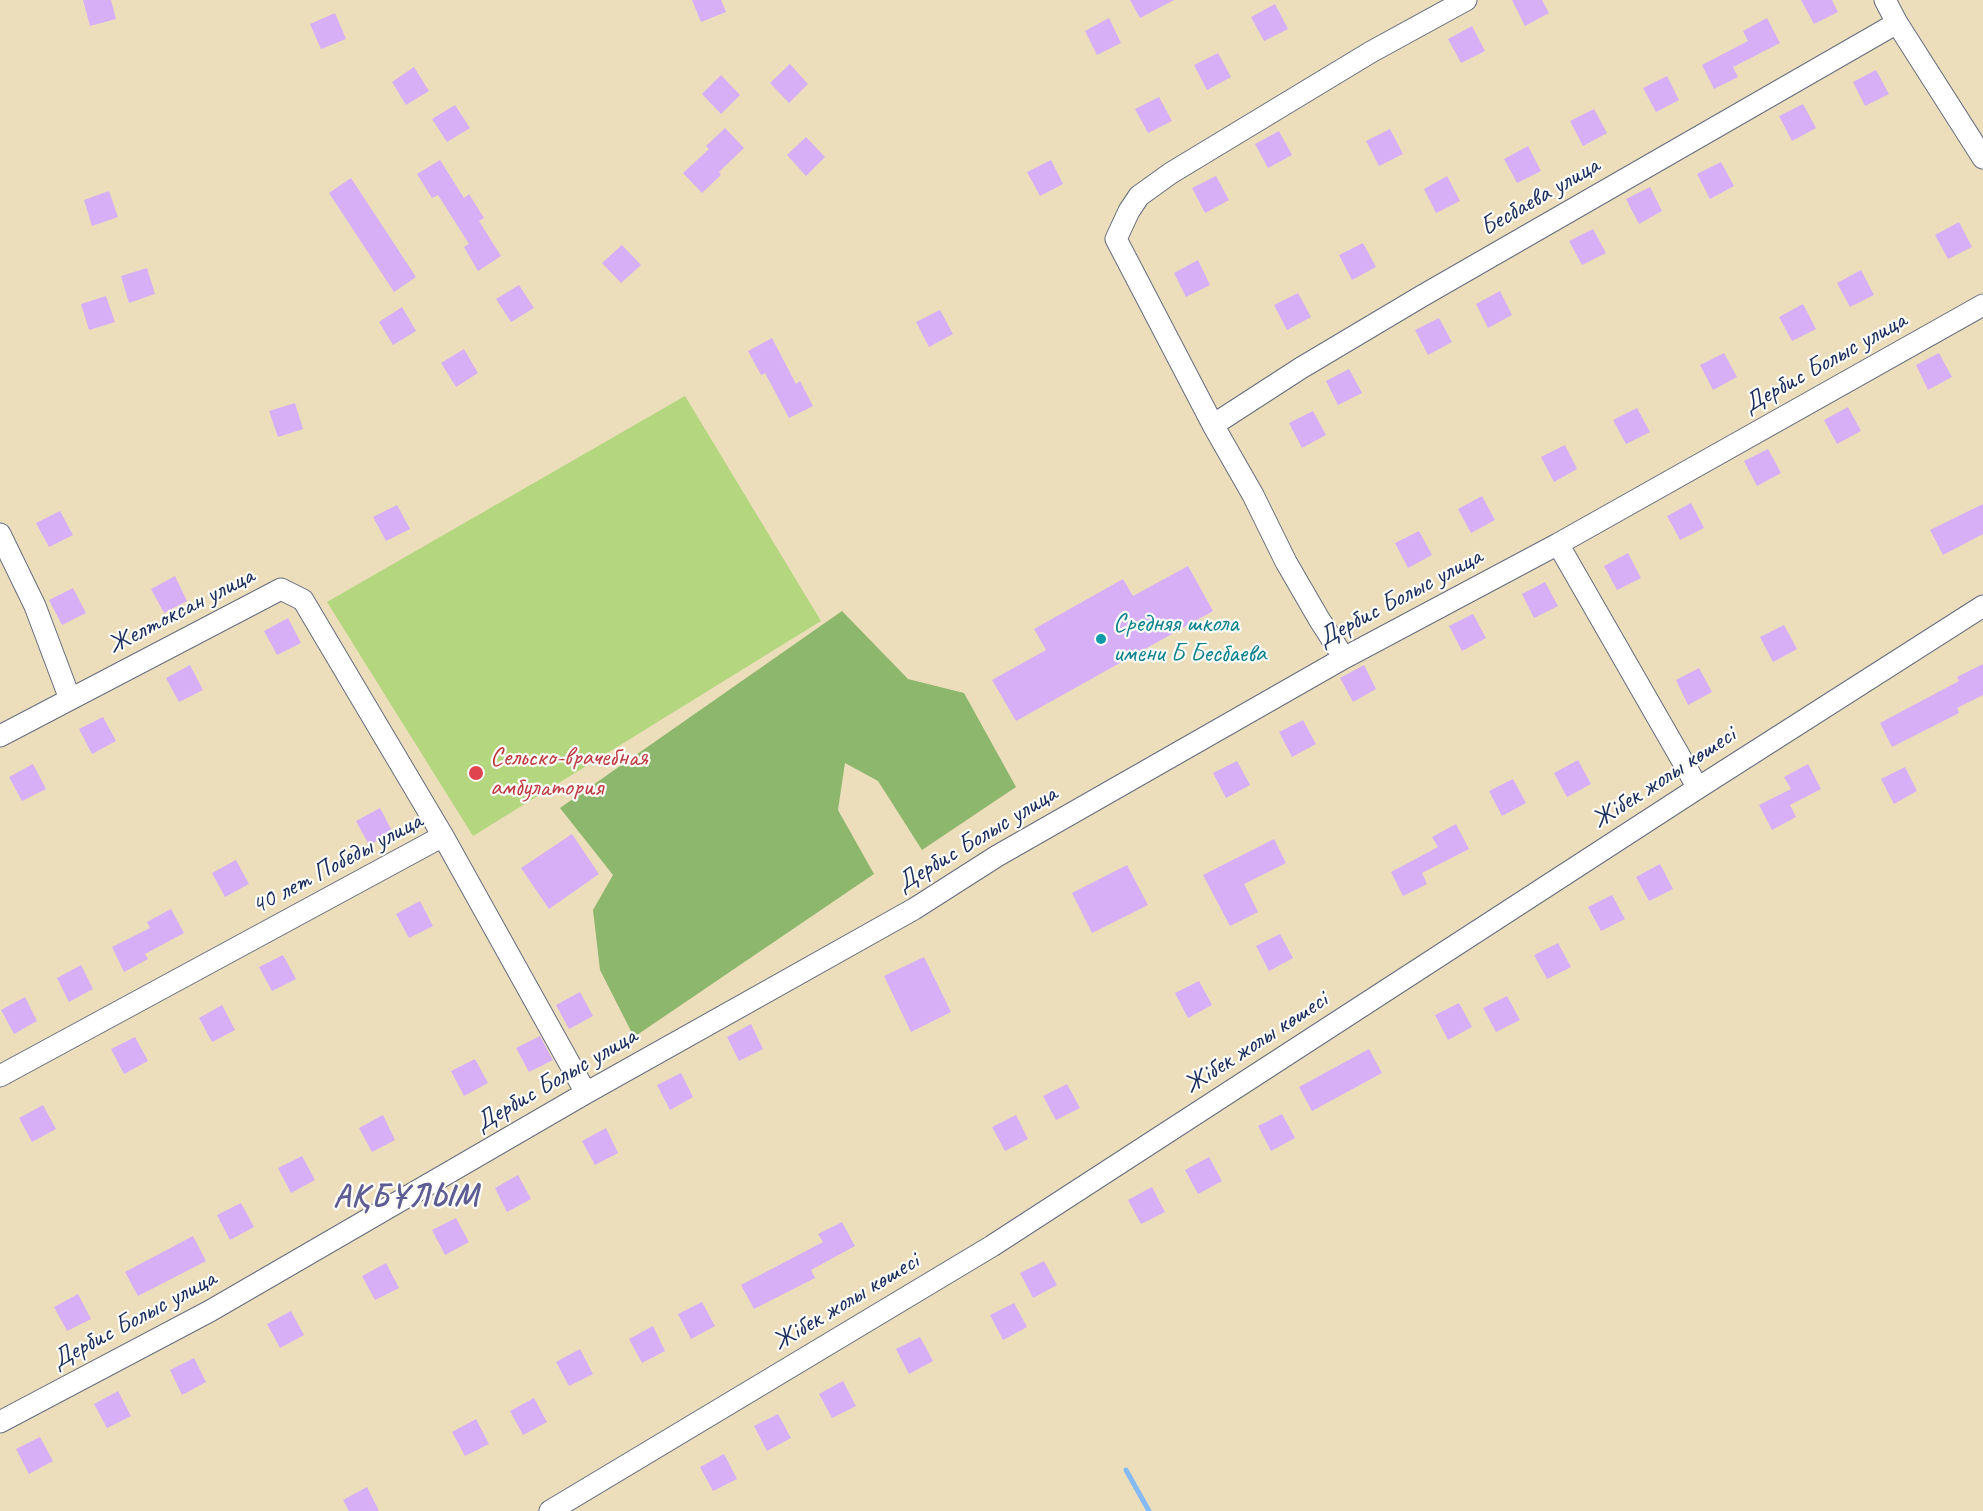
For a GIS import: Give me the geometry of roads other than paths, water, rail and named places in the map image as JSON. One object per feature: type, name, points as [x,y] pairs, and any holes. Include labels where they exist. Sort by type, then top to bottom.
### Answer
[{"type":"street","points":[[1344,658],[1318,619],[1286,562],[1253,495],[1116,239],[1139,196],[1171,173],[1371,52],[1466,0]]},
{"type":"street","points":[[1885,0],[1897,23],[1983,158]]},
{"type":"street","name":"Бесбаева улица","points":[[1214,425],[1301,368],[1422,296],[1897,23]]},
{"type":"street","name":"Дербис Болыс улица","points":[[0,1422],[210,1311],[586,1093],[914,909],[997,856],[1344,658],[1558,544],[1983,305]]},
{"type":"street","points":[[0,534],[35,606],[70,699]]},
{"type":"street","points":[[1558,544],[1698,788]]},
{"type":"street","name":"Желтоксан улица","points":[[0,736],[281,589],[303,600],[443,836]]},
{"type":"street","name":"Жібек жолы көшесі","points":[[550,1511],[992,1246],[1983,606]]},
{"type":"street","name":"40 лет Победы улица","points":[[0,1076],[443,836],[586,1093]]},
{"type":"waterway","points":[[1126,1470],[1149,1511]]},
{"type":"place","name":"Средняя школа имени Б Бесбаева","points":[[1101,639]]},
{"type":"place","name":"Сельско-врачебная амбулатория","points":[[476,773]]},
{"type":"district","name":"АҚБҰЛЫМ","points":[[406,1198]]}]
